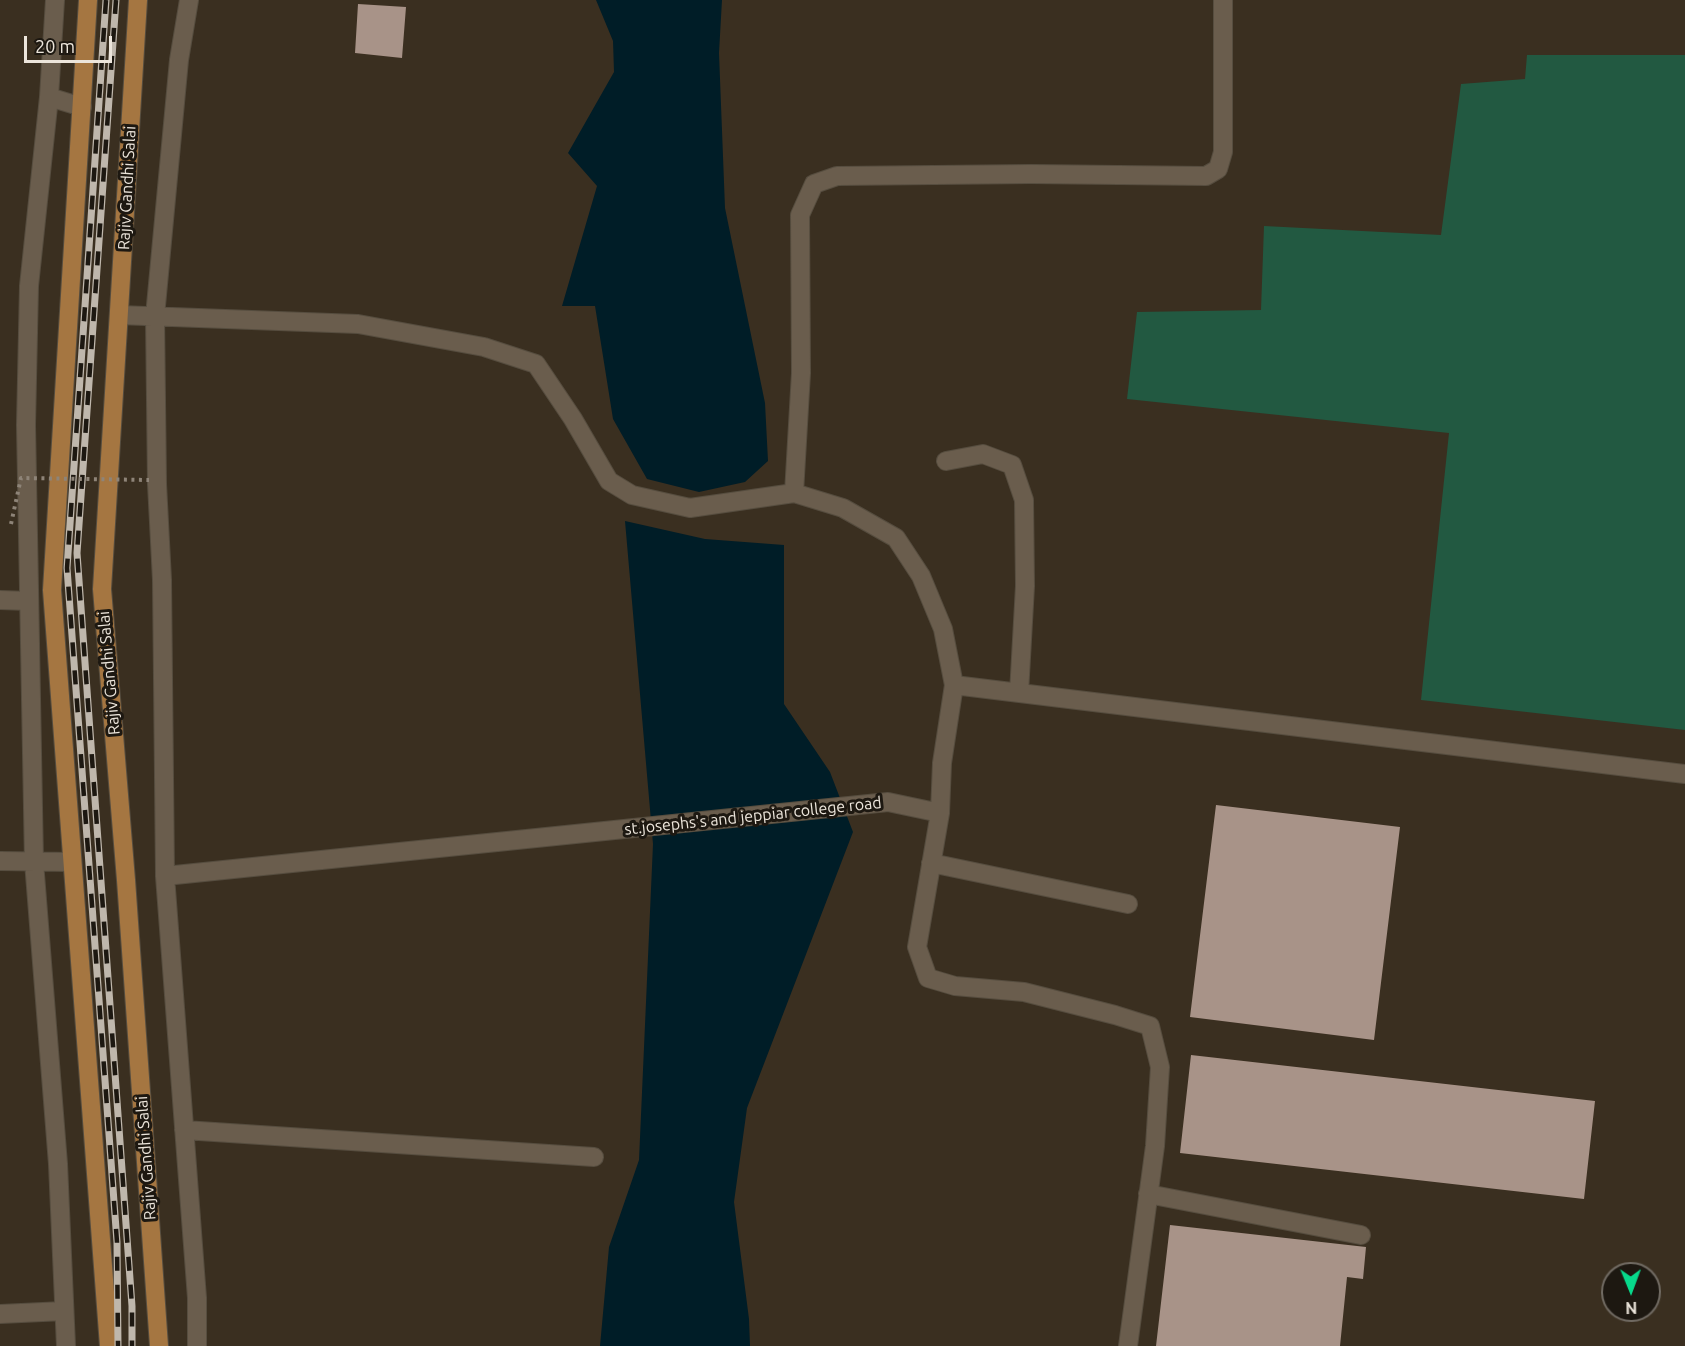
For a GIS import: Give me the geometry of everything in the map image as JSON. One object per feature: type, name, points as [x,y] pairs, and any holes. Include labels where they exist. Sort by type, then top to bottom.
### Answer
[{"type":"main road","points":[[88,0],[52,590],[109,1346]]},
{"type":"main road","name":"Rajiv Gandhi Salai","points":[[138,0],[102,589],[127,892],[159,1346]]},
{"type":"street","points":[[54,0],[49,96],[29,286],[26,425],[34,862],[58,1164],[66,1346]]},
{"type":"street","points":[[189,0],[179,60],[155,316],[157,484],[162,580],[165,876],[196,1298],[197,1346]]},
{"type":"street","points":[[794,493],[801,373],[800,215],[814,184],[837,176],[1031,174],[1206,176],[1218,169],[1223,152],[1223,0]]},
{"type":"street","points":[[49,96],[82,107]]},
{"type":"street","points":[[119,315],[358,324],[484,347],[536,364],[609,481],[632,495],[690,508],[794,493],[843,508],[896,538],[921,576],[943,629],[954,685],[942,763],[940,813],[917,947],[928,978],[955,986],[1024,992],[1150,1026],[1160,1067],[1155,1146],[1128,1346]]},
{"type":"street","points":[[946,461],[983,454],[1012,465],[1024,500],[1025,586],[1019,693]]},
{"type":"street","points":[[0,600],[29,601]]},
{"type":"street","points":[[954,685],[1685,774]]},
{"type":"street","name":"st.josephs's and jeppiar college road","points":[[165,876],[888,802],[940,813]]},
{"type":"street","points":[[0,861],[72,862]]},
{"type":"street","points":[[930,863],[1128,904]]},
{"type":"street","points":[[184,1130],[594,1157]]},
{"type":"street","points":[[1148,1194],[1361,1234]]},
{"type":"street","points":[[0,1314],[64,1311]]},
{"type":"path","points":[[11,524],[21,478],[149,480]]},
{"type":"green space","points":[[1527,55],[1685,55],[1685,730],[1421,700],[1449,433],[1127,399],[1137,312],[1261,310],[1264,226],[1441,235],[1461,84],[1525,79]]},
{"type":"water","points":[[596,0],[722,0],[719,53],[725,208],[765,403],[768,461],[745,482],[699,492],[647,479],[613,419],[595,306],[562,306],[597,186],[568,153],[614,72],[613,41]]},
{"type":"water","points":[[625,521],[705,539],[784,545],[784,704],[830,772],[853,832],[747,1108],[734,1202],[749,1319],[750,1346],[600,1346],[609,1247],[639,1160],[653,844]]},
{"type":"building","points":[[358,4],[406,7],[402,58],[355,53]]},
{"type":"building","points":[[1216,805],[1400,827],[1374,1040],[1190,1017]]},
{"type":"building","points":[[1191,1055],[1595,1101],[1584,1199],[1180,1153]]},
{"type":"building","points":[[1170,1225],[1366,1247],[1363,1279],[1347,1277],[1340,1346],[1156,1346]]},
{"type":"railway","points":[[106,0],[67,568],[117,1242],[118,1346]]},
{"type":"railway","points":[[116,0],[77,553],[132,1306],[132,1346]]}]
